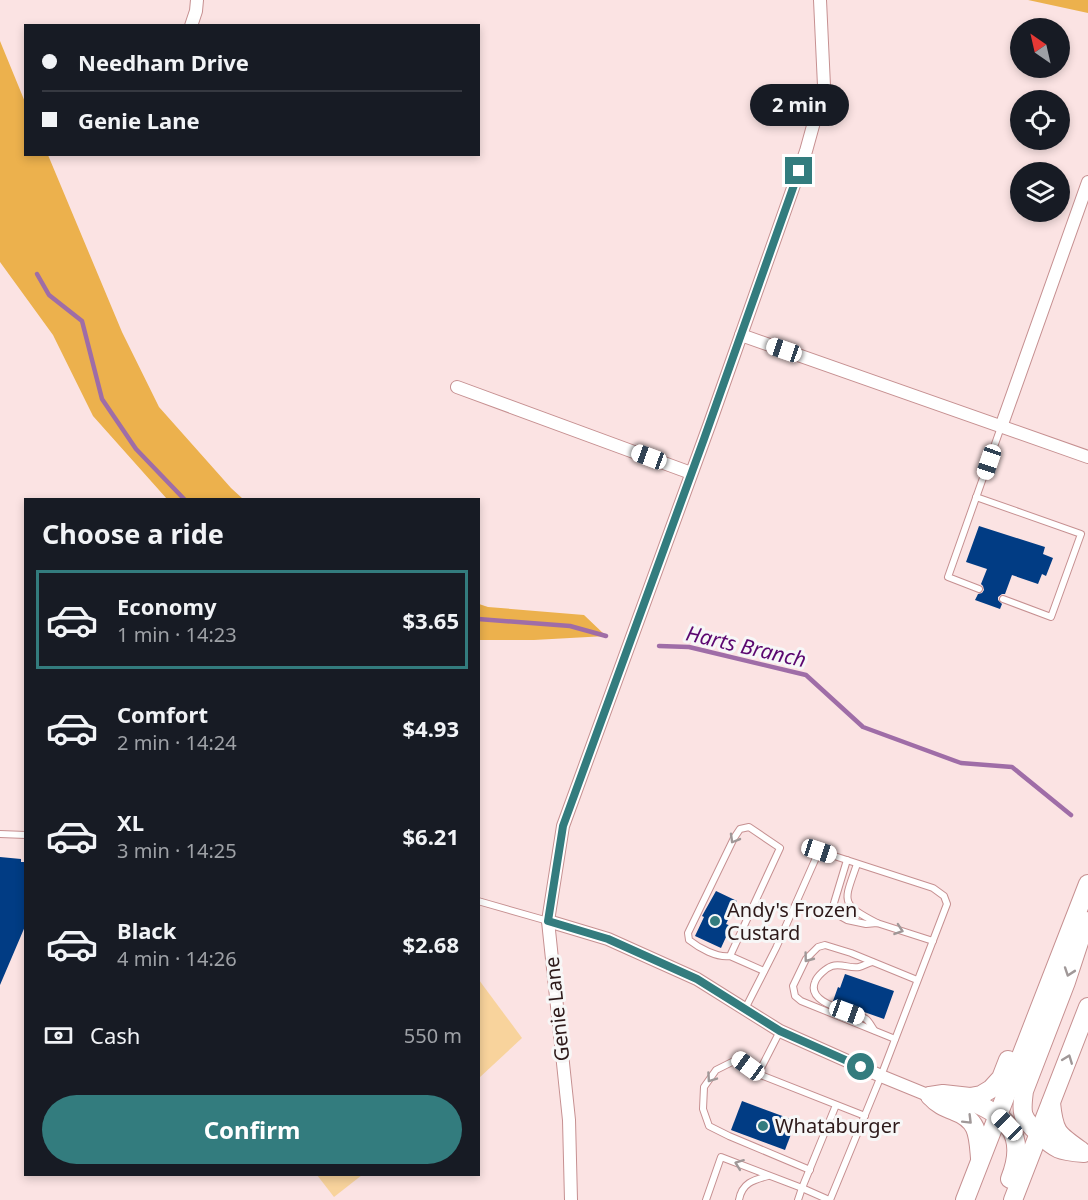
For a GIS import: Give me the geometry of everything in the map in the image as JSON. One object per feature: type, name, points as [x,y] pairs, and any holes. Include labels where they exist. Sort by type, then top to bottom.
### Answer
[{"type":"main road","points":[[930,1096],[981,1095],[991,1089],[1001,1078],[1059,932],[1069,911],[1086,890]]},
{"type":"main road","points":[[965,1200],[1086,890]]},
{"type":"main road","points":[[1086,890],[1087,920],[1024,1091],[1022,1107],[1024,1118],[1030,1126],[1055,1148],[1065,1152],[1086,1154]]},
{"type":"main road","points":[[1013,1200],[1088,1007]]},
{"type":"main road","points":[[930,1096],[938,1104],[960,1113],[972,1122],[979,1139],[980,1163]]},
{"type":"main road","points":[[957,1096],[986,1107],[1010,1126],[1015,1136],[1016,1161],[1002,1200]]},
{"type":"main road","points":[[1051,1100],[1055,1126],[1060,1137],[1086,1154]]},
{"type":"street","points":[[192,24],[196,0]]},
{"type":"street","name":"Genie Lane","points":[[571,1200],[569,1120],[548,921],[563,826],[692,473],[806,151],[824,86],[820,0]]},
{"type":"street","points":[[1001,427],[1088,182]]},
{"type":"street","points":[[741,335],[1088,458]]},
{"type":"street","points":[[457,387],[692,473]]},
{"type":"street","points":[[548,921],[608,939],[697,979],[780,1031],[930,1096]]},
{"type":"lane","points":[[978,589],[948,578],[1001,427]]},
{"type":"lane","points":[[976,497],[1082,534],[1051,617],[1003,599]]},
{"type":"lane","points":[[730,956],[780,848],[749,827],[740,829],[734,838],[688,933],[689,940],[695,945],[723,957],[730,956],[764,971]]},
{"type":"lane","points":[[0,834],[24,835]]},
{"type":"lane","points":[[706,1200],[721,1157],[830,1200],[881,1076],[947,904],[944,896],[933,888],[819,851],[776,948],[745,1009]]},
{"type":"lane","points":[[847,860],[834,903],[835,910],[838,915],[847,920],[866,924],[877,922]]},
{"type":"lane","points":[[857,864],[846,899],[849,905],[877,922],[933,941]]},
{"type":"lane","points":[[480,902],[548,921]]},
{"type":"lane","points":[[895,1039],[801,1001],[795,996],[793,986],[806,958],[818,947],[825,945],[917,980]]},
{"type":"lane","points":[[872,962],[857,968],[832,966],[815,981],[814,988],[826,1004],[867,1019],[874,1031]]},
{"type":"lane","points":[[758,1074],[780,1031]]},
{"type":"lane","points":[[810,1170],[710,1126],[704,1109],[705,1087],[716,1070],[738,1059],[758,1074],[865,1116]]},
{"type":"lane","points":[[798,1200],[836,1105]]},
{"type":"lane","points":[[739,1200],[741,1190],[747,1184],[769,1176]]},
{"type":"shaded area","points":[[1028,0],[1088,0],[1088,13]]},
{"type":"shaded area","points":[[0,41],[24,100],[24,156],[48,156],[122,332],[159,407],[242,498],[166,498],[93,416],[53,335],[0,262]]},
{"type":"shaded area","points":[[480,604],[488,607],[584,615],[606,636],[480,640]]},
{"type":"shaded area","points":[[480,981],[522,1038],[480,1077]]},
{"type":"shaded area","points":[[318,1176],[361,1176],[334,1197]]},
{"type":"building","points":[[979,526],[1045,547],[1043,554],[1053,558],[1046,576],[1042,574],[1038,584],[1012,575],[1005,594],[998,597],[1002,604],[1000,609],[975,600],[984,590],[981,584],[987,569],[966,562]]},
{"type":"building","points":[[0,857],[21,859],[21,862],[24,862],[24,929],[0,985]]},
{"type":"building","name":"Andy's Frozen Custard","points":[[716,891],[737,901],[726,924],[731,926],[721,948],[695,936],[704,917],[702,916]]},
{"type":"building","points":[[845,974],[894,991],[884,1019],[833,1001]]},
{"type":"building","name":"Whataburger","points":[[742,1101],[796,1121],[785,1150],[731,1130]]},
{"type":"waterway","name":"Harts Branch","points":[[37,274],[49,295],[82,321],[102,399],[136,449],[183,498]]},
{"type":"waterway","name":"Harts Branch","points":[[480,619],[570,626],[606,636]]},
{"type":"waterway","name":"Harts Branch","points":[[659,646],[689,647],[806,675],[863,727],[961,763],[1012,767],[1071,815]]},
{"type":"place","name":"Andy's Frozen Custard","points":[[715,921]]},
{"type":"place","name":"Whataburger","points":[[763,1126]]},
{"type":"route","points":[[799,171],[563,826],[548,921],[608,939],[697,979],[780,1031],[861,1067]]}]
